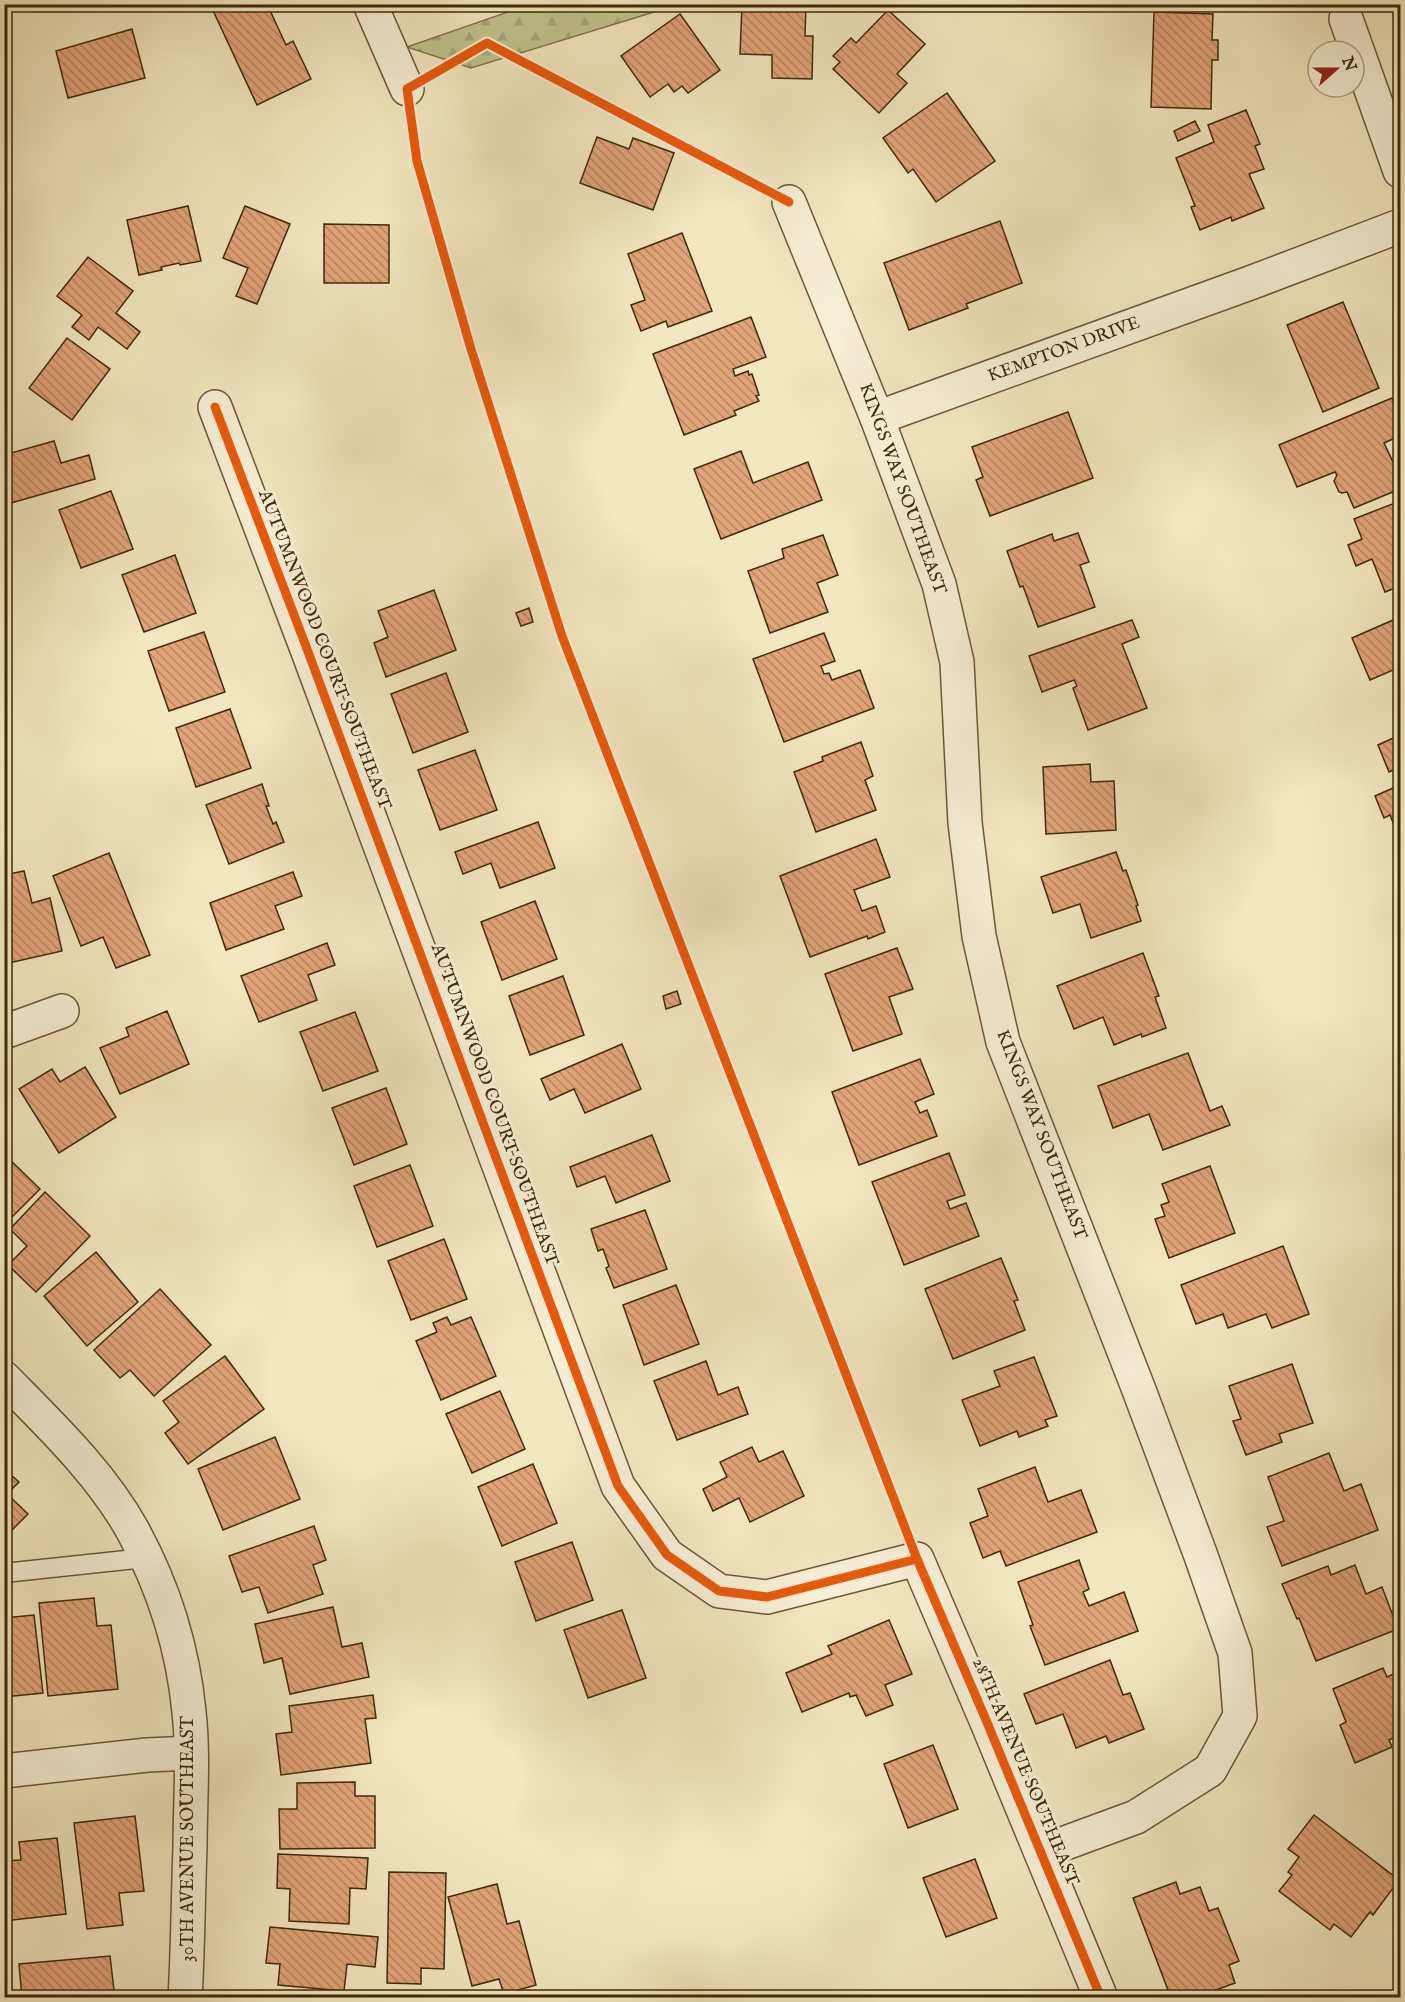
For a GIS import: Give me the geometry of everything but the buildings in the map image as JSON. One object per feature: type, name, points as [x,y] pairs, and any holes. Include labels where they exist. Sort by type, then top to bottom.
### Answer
[{"type":"street","points":[[370,4],[407,88]]},
{"type":"street","points":[[1346,19],[1401,171]]},
{"type":"street","name":"KINGS WAY SOUTHEAST","points":[[789,202],[877,417],[939,584],[957,663],[965,823],[979,936],[1003,1042],[1143,1401],[1235,1653],[1240,1716],[1210,1770],[1136,1817],[1041,1852]]},
{"type":"street","name":"KEMPTON DRIVE","points":[[877,417],[1250,283],[1401,226]]},
{"type":"street","name":"AUTUMNWOOD COURT SOUTHEAST","points":[[214,407],[315,671],[618,1486],[667,1555],[719,1591],[767,1596],[917,1559]]},
{"type":"street","points":[[4,1032],[62,1011]]},
{"type":"street","name":"30TH AVENUE SOUTHEAST","points":[[4,1378],[59,1435],[104,1488],[132,1531],[162,1593],[177,1642],[189,1710],[192,1753],[185,1998]]},
{"type":"street","name":"28TH AVENUE SOUTHEAST","points":[[917,1559],[1101,1998]]},
{"type":"street","points":[[4,1771],[147,1755],[192,1753]]},
{"type":"lane","points":[[4,1573],[145,1558]]},
{"type":"green space","points":[[528,5],[677,5],[471,68],[407,47]]},
{"type":"cycle path","points":[[789,202],[487,43],[407,89],[417,161],[471,349],[562,636],[917,1559],[1101,1998]]},
{"type":"cycle path","points":[[215,407],[618,1486],[667,1555],[719,1591],[767,1597],[917,1559]]}]
